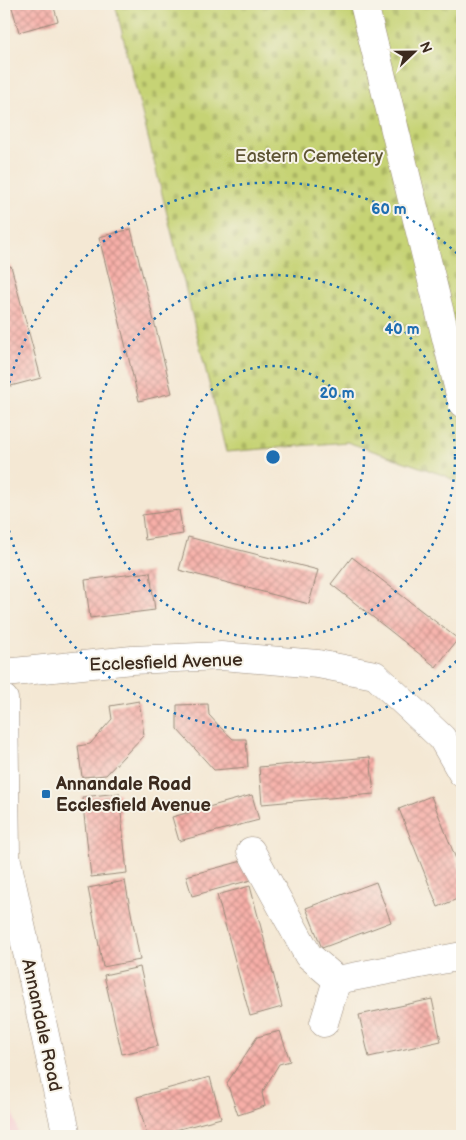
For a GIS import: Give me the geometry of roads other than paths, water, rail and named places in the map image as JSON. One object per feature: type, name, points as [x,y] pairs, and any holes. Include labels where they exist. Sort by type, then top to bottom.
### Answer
[{"type":"street","points":[[364,4],[462,403]]},
{"type":"street","name":"Ecclesfield Avenue","points":[[4,673],[132,660],[220,656],[318,664],[375,675],[442,738],[462,773]]},
{"type":"street","name":"Annandale Road","points":[[4,699],[5,851],[67,1136]]},
{"type":"street","points":[[251,851],[308,955],[337,980]]},
{"type":"street","points":[[337,980],[462,956]]},
{"type":"street","points":[[324,1023],[337,980]]},
{"type":"place","name":"Annandale Road Ecclesfield Avenue","points":[[46,794]]},
{"type":"park label","name":"Eastern Cemetery","points":[[309,156]]}]
